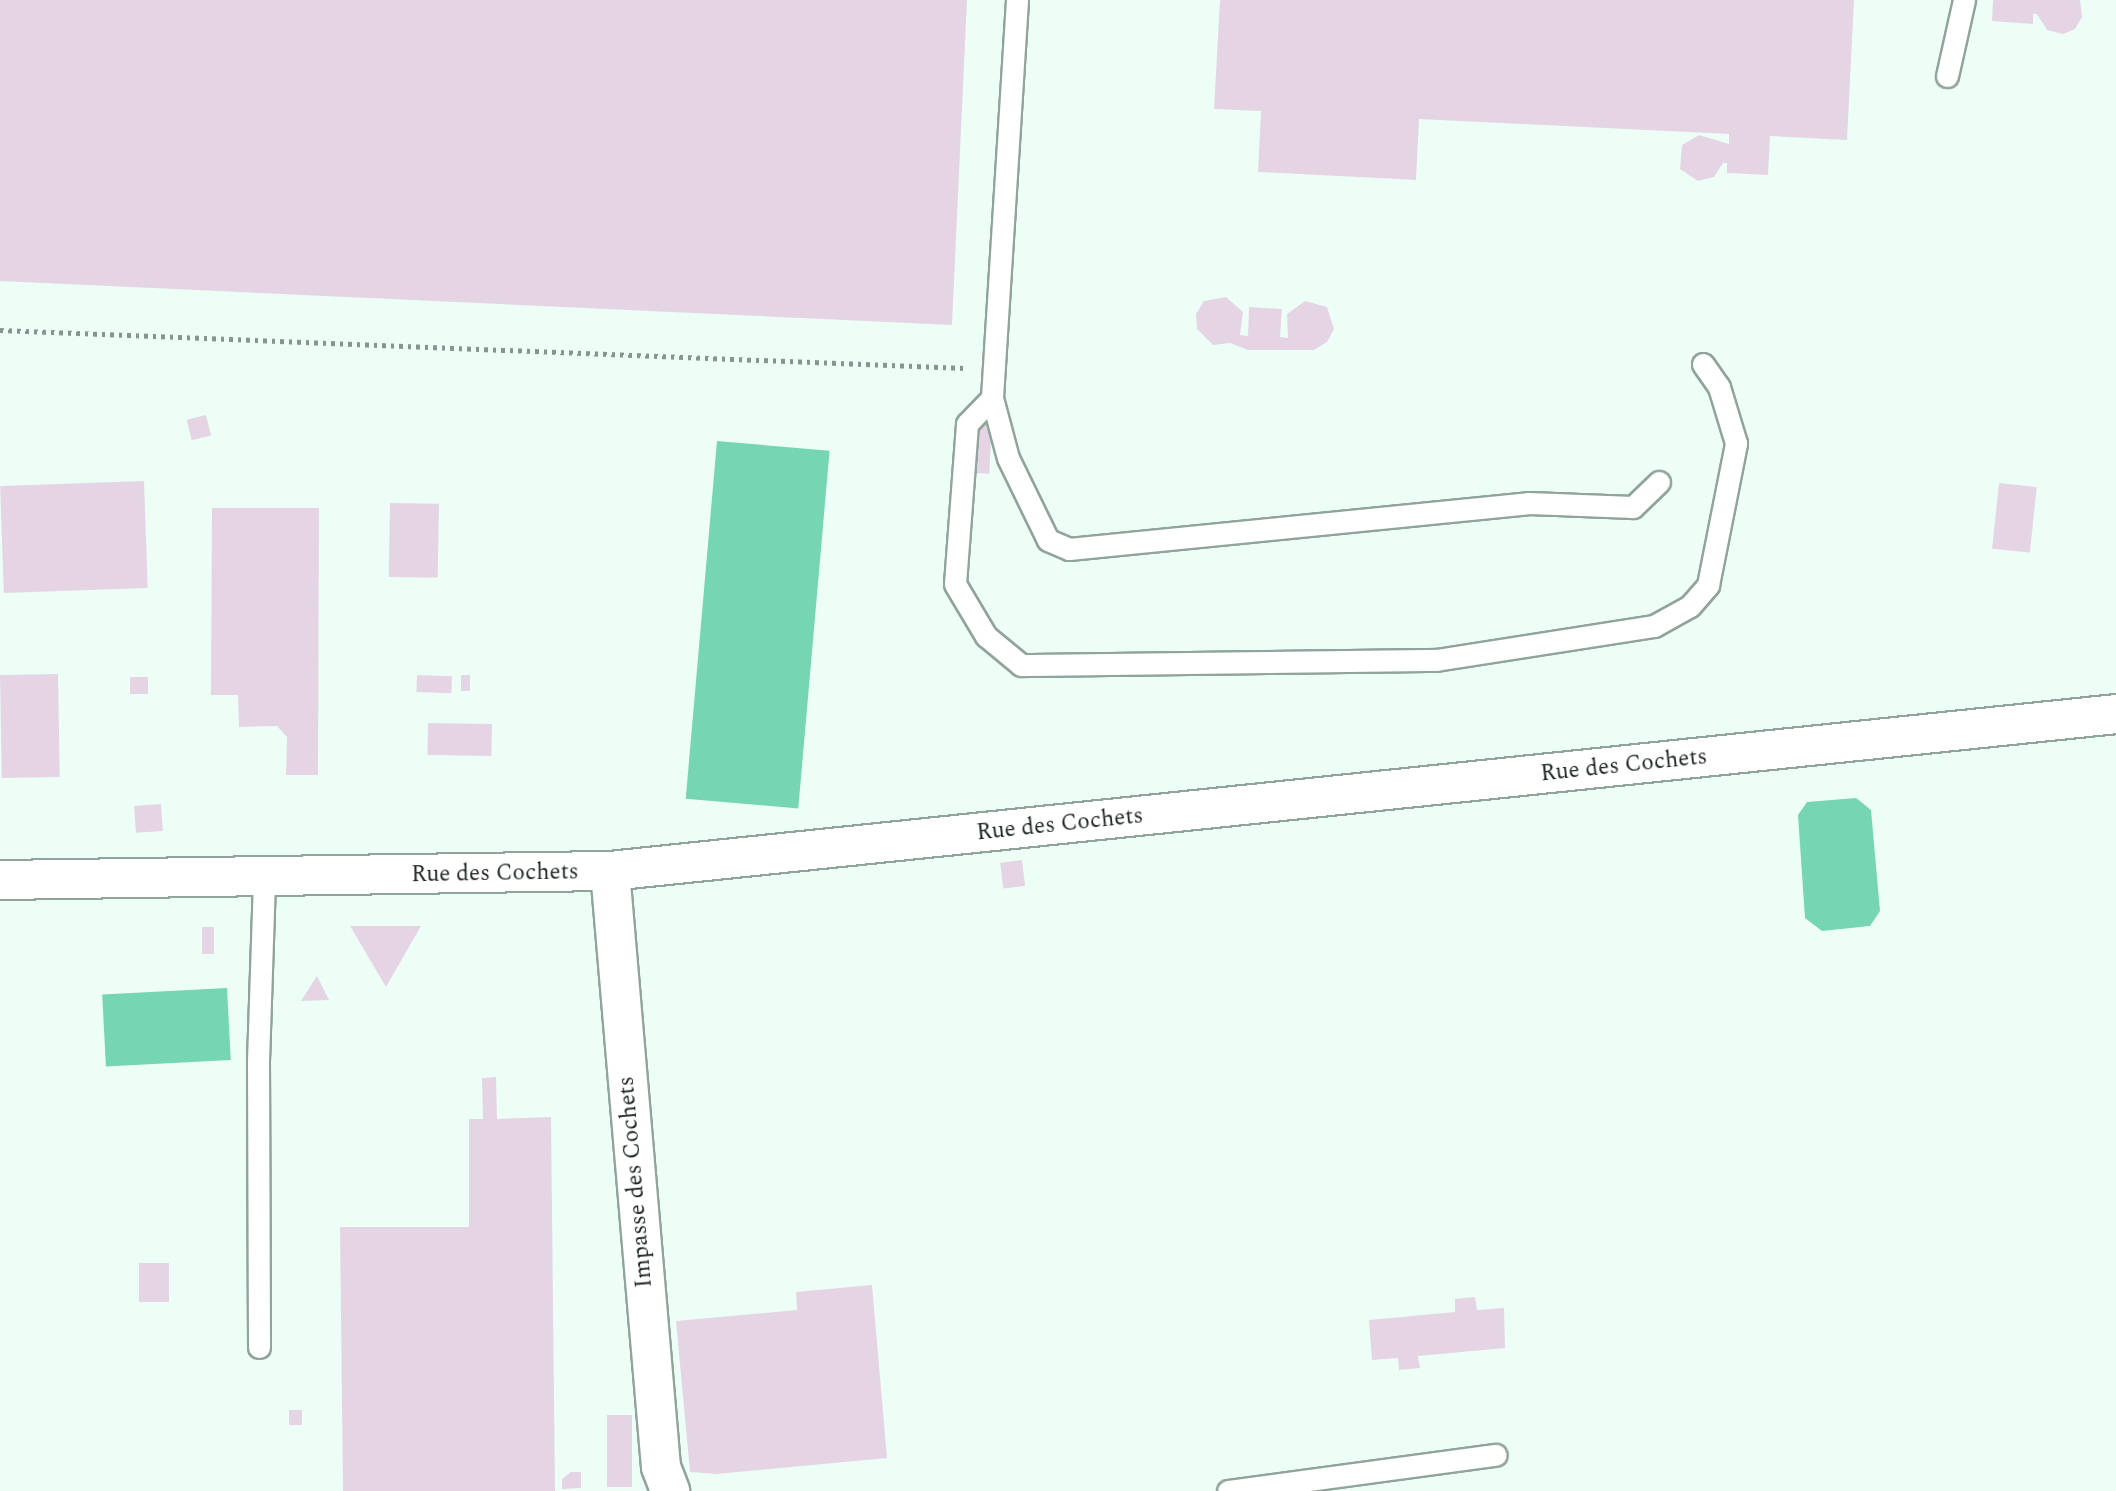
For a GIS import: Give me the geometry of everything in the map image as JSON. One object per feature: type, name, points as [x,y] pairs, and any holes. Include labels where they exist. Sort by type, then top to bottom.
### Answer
[{"type":"street","name":"Rue des Cochets","points":[[0,880],[610,871],[2116,714]]},
{"type":"street","name":"Impasse des Cochets","points":[[610,871],[661,1468],[670,1491]]},
{"type":"lane","points":[[1017,0],[992,398],[1009,458],[1048,540],[1069,549],[1528,503],[1633,507],[1658,482]]},
{"type":"lane","points":[[1947,76],[1964,0]]},
{"type":"lane","points":[[992,398],[967,424],[955,584],[986,636],[1021,665],[1436,660],[1654,626],[1690,606],[1708,585],[1736,443],[1719,387],[1703,364]]},
{"type":"lane","points":[[259,1347],[258,1061],[264,878]]},
{"type":"lane","points":[[1228,1491],[1496,1455]]},
{"type":"path","points":[[0,330],[994,369]]},
{"type":"shaded area","points":[[717,441],[830,451],[798,808],[686,799]]},
{"type":"shaded area","points":[[1856,798],[1871,810],[1880,911],[1870,926],[1822,931],[1805,918],[1798,815],[1807,802]]},
{"type":"shaded area","points":[[227,988],[231,1060],[106,1066],[102,995]]},
{"type":"building","points":[[0,0],[967,0],[952,325],[0,281]]},
{"type":"building","points":[[1220,0],[1854,0],[1847,140],[1770,136],[1768,175],[1727,173],[1727,163],[1723,163],[1714,177],[1698,181],[1680,169],[1682,145],[1699,135],[1729,144],[1729,134],[1419,119],[1416,180],[1258,172],[1261,111],[1214,109]]},
{"type":"building","points":[[1993,0],[2080,0],[2082,17],[2075,29],[2063,34],[2047,30],[2037,14],[2033,14],[2033,24],[1992,21]]},
{"type":"building","points":[[1226,297],[1243,312],[1240,335],[1248,336],[1249,307],[1282,309],[1280,337],[1288,338],[1287,314],[1305,301],[1327,307],[1334,329],[1327,342],[1314,350],[1248,350],[1230,343],[1213,345],[1197,329],[1196,314],[1204,301]]},
{"type":"building","points":[[206,415],[211,435],[192,440],[187,420]]},
{"type":"building","points":[[975,420],[992,421],[989,474],[972,473]]},
{"type":"building","points":[[144,481],[148,588],[4,593],[0,486]]},
{"type":"building","points":[[1999,483],[2037,487],[2030,553],[1992,549]]},
{"type":"building","points":[[390,503],[439,504],[438,578],[389,577]]},
{"type":"building","points":[[212,508],[319,508],[318,775],[286,775],[287,737],[277,726],[239,727],[238,695],[211,695]]},
{"type":"building","points":[[58,674],[60,777],[2,778],[0,675]]},
{"type":"building","points":[[417,675],[452,676],[451,693],[416,692]]},
{"type":"building","points":[[461,675],[470,675],[470,691],[461,691]]},
{"type":"building","points":[[130,677],[148,677],[148,694],[130,694]]},
{"type":"building","points":[[428,723],[492,724],[491,756],[427,755]]},
{"type":"building","points":[[161,804],[163,831],[136,833],[134,806]]},
{"type":"building","points":[[1022,860],[1025,886],[1003,888],[1000,863]]},
{"type":"building","points":[[350,926],[421,926],[386,987]]},
{"type":"building","points":[[202,927],[214,927],[214,954],[202,954]]},
{"type":"building","points":[[317,976],[329,1000],[301,1001]]},
{"type":"building","points":[[496,1077],[497,1119],[551,1117],[555,1491],[343,1491],[340,1227],[469,1227],[469,1119],[483,1119],[482,1078]]},
{"type":"building","points":[[139,1263],[169,1263],[169,1302],[139,1302]]},
{"type":"building","points":[[872,1285],[887,1458],[717,1474],[690,1472],[676,1321],[797,1310],[796,1292]]},
{"type":"building","points":[[1475,1297],[1477,1310],[1504,1308],[1505,1348],[1418,1356],[1420,1368],[1399,1370],[1398,1358],[1372,1360],[1369,1320],[1455,1312],[1455,1299]]},
{"type":"building","points":[[289,1410],[302,1410],[302,1425],[289,1425]]},
{"type":"building","points":[[607,1415],[632,1415],[632,1487],[607,1487]]},
{"type":"building","points":[[571,1472],[581,1472],[581,1488],[562,1489],[562,1479]]}]
